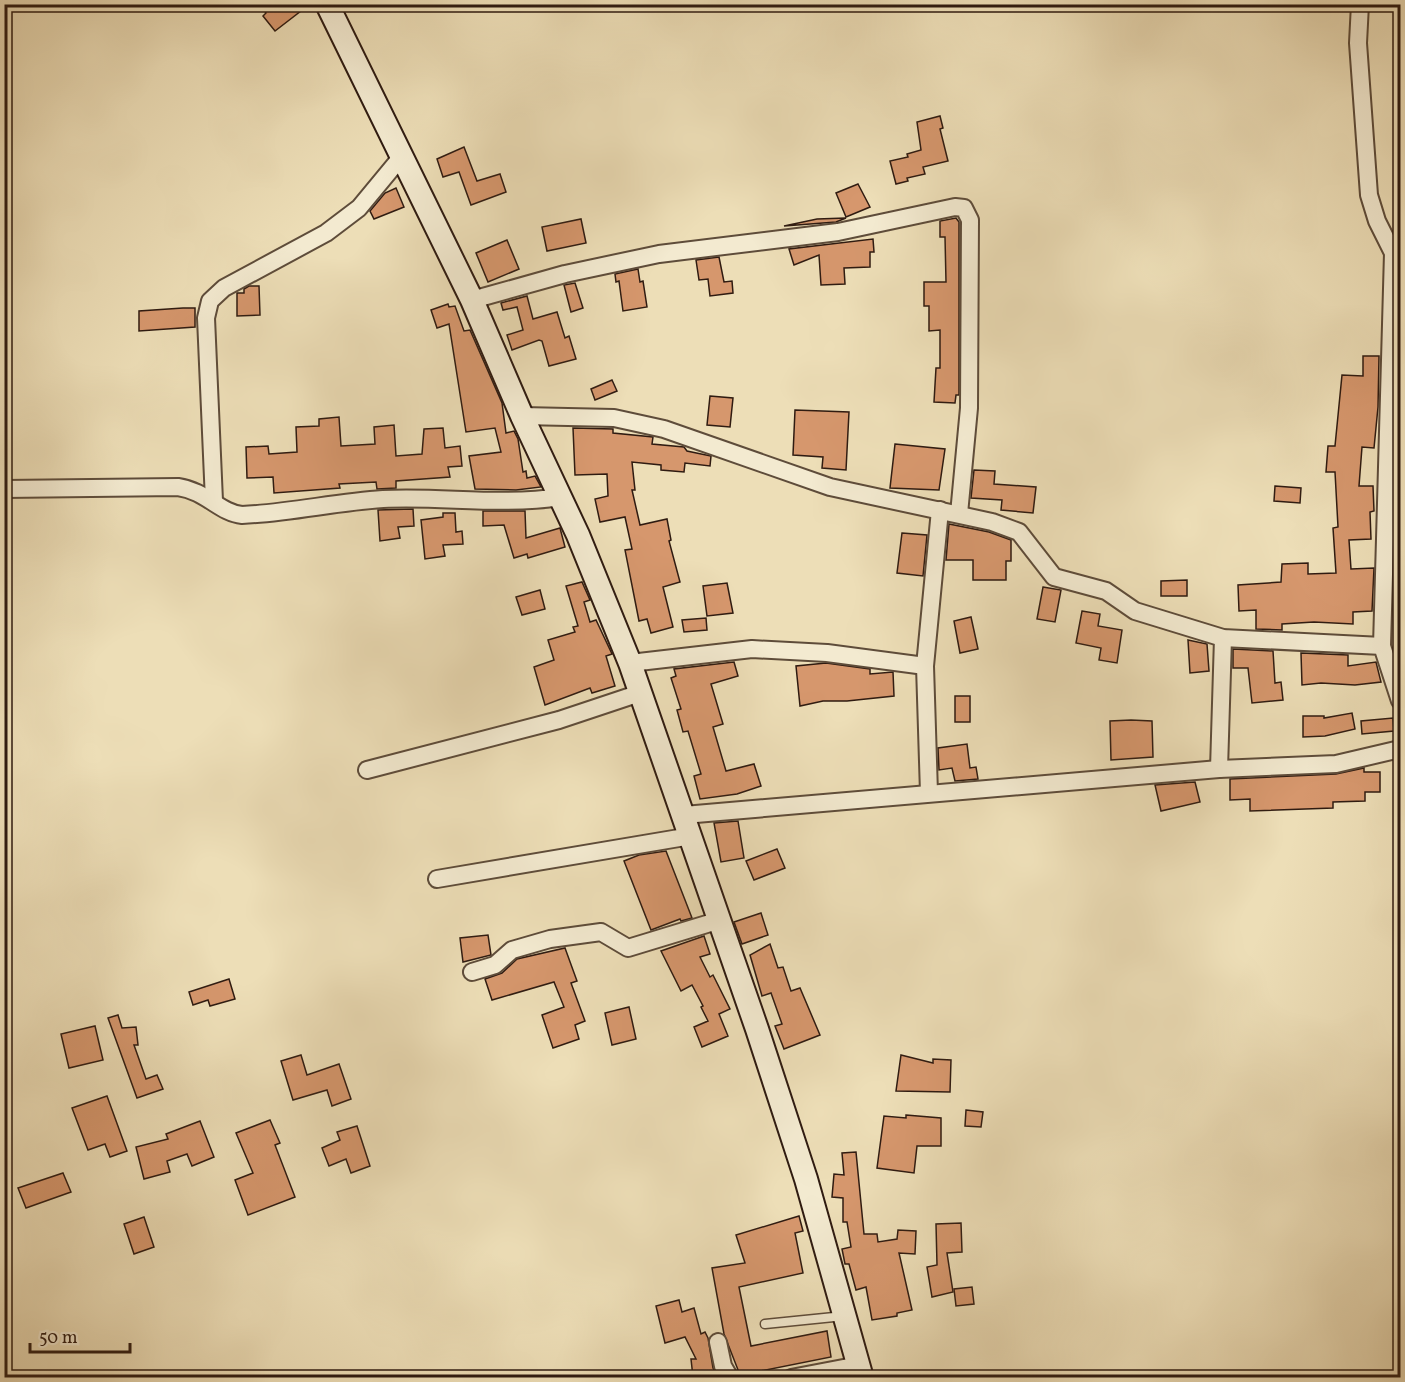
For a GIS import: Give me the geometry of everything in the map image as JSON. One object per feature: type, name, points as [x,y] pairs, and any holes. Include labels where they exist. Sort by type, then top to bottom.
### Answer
[{"type":"street","points":[[327,4],[472,300],[522,416],[561,497],[630,663],[720,920],[802,1168],[860,1371],[791,1377]]},
{"type":"street","points":[[1360,4],[1358,43],[1370,195],[1377,220],[1393,253],[1382,646],[1401,701]]},
{"type":"street","points":[[214,501],[206,318],[210,301],[224,288],[326,233],[359,208],[402,156]]},
{"type":"street","points":[[472,300],[565,274],[659,254],[787,240],[955,207],[964,208],[970,220],[969,408],[959,514]]},
{"type":"street","points":[[522,416],[614,418],[664,429],[830,487],[992,522],[1019,532],[1054,578],[1106,591],[1135,610],[1223,639],[1382,646]]},
{"type":"street","points":[[4,489],[178,487],[191,489],[214,501],[228,512],[242,515],[384,499],[528,502],[561,497]]},
{"type":"street","points":[[929,794],[925,666],[940,510]]},
{"type":"street","points":[[1219,769],[1223,639]]},
{"type":"street","points":[[630,663],[752,649],[827,652],[925,666]]},
{"type":"street","points":[[367,770],[559,720],[640,693]]},
{"type":"street","points":[[437,879],[687,825],[929,794],[1219,769],[1336,764],[1401,749]]},
{"type":"street","points":[[472,972],[495,965],[512,950],[550,939],[601,932],[628,948],[720,920]]},
{"type":"street","points":[[718,1342],[723,1366],[730,1377]]},
{"type":"lane","points":[[765,1324],[844,1316]]},
{"type":"building","points":[[260,4],[310,4],[275,31],[263,16],[266,13]]},
{"type":"building","points":[[940,116],[943,128],[940,129],[948,161],[923,167],[925,174],[907,178],[908,181],[896,184],[890,161],[908,157],[907,154],[921,150],[917,122]]},
{"type":"building","points":[[464,147],[477,181],[500,174],[506,192],[471,205],[459,172],[443,177],[437,159]]},
{"type":"building","points":[[858,184],[870,207],[846,217],[836,193]]},
{"type":"building","points":[[396,188],[404,207],[374,219],[370,211],[385,193]]},
{"type":"building","points":[[846,218],[836,222],[784,226],[817,219]]},
{"type":"building","points":[[956,218],[959,222],[959,395],[956,395],[955,403],[934,402],[936,368],[940,368],[940,330],[929,331],[929,306],[924,306],[924,282],[946,282],[945,237],[940,237],[940,221]]},
{"type":"building","points":[[581,219],[586,243],[547,251],[542,227]]},
{"type":"building","points":[[873,239],[874,252],[870,252],[870,267],[844,268],[845,284],[821,285],[819,255],[794,265],[789,249]]},
{"type":"building","points":[[507,240],[519,269],[488,282],[476,253]]},
{"type":"building","points":[[719,257],[724,282],[732,281],[733,293],[710,296],[708,279],[699,280],[696,260]]},
{"type":"building","points":[[638,269],[640,282],[643,281],[647,307],[623,311],[619,281],[616,282],[615,274]]},
{"type":"building","points":[[575,283],[583,308],[571,312],[564,285]]},
{"type":"building","points":[[249,286],[259,286],[260,315],[237,316],[237,293],[244,293],[244,289]]},
{"type":"building","points":[[527,296],[533,319],[557,312],[565,338],[569,336],[576,359],[549,366],[542,341],[539,340],[512,350],[507,335],[523,330],[517,307],[503,310],[501,303]]},
{"type":"building","points":[[448,304],[449,307],[455,306],[464,331],[470,330],[502,403],[506,433],[514,431],[518,439],[523,472],[526,471],[527,478],[535,476],[541,487],[516,490],[475,489],[469,456],[501,452],[495,428],[466,432],[449,324],[437,328],[431,310]]},
{"type":"building","points":[[195,308],[195,327],[139,331],[139,311]]},
{"type":"building","points":[[1363,356],[1379,356],[1374,448],[1362,447],[1359,486],[1373,486],[1374,511],[1370,512],[1371,539],[1349,540],[1351,569],[1374,568],[1372,611],[1353,612],[1353,624],[1314,622],[1282,624],[1282,630],[1256,629],[1256,610],[1239,611],[1238,585],[1281,582],[1282,564],[1308,563],[1308,574],[1336,573],[1333,528],[1338,527],[1335,472],[1326,472],[1328,446],[1335,446],[1342,375],[1363,376]]},
{"type":"building","points":[[612,380],[617,391],[595,400],[591,389]]},
{"type":"building","points":[[710,396],[733,398],[730,427],[707,425]]},
{"type":"building","points":[[795,410],[849,412],[846,470],[822,468],[823,457],[793,455]]},
{"type":"building","points":[[339,417],[341,446],[375,444],[374,427],[394,425],[396,456],[422,454],[424,429],[443,428],[445,448],[460,446],[462,466],[448,467],[450,477],[396,481],[396,488],[377,489],[376,482],[339,484],[340,488],[274,493],[273,477],[247,478],[246,447],[268,446],[269,454],[297,452],[296,427],[319,426],[319,419]]},
{"type":"building","points":[[573,428],[613,429],[613,433],[653,437],[652,444],[684,447],[687,451],[711,456],[710,466],[685,463],[684,472],[661,470],[661,465],[632,462],[635,490],[632,490],[640,525],[667,519],[671,540],[669,541],[680,582],[663,587],[673,627],[651,633],[647,619],[639,621],[625,550],[632,549],[625,517],[600,522],[595,499],[608,496],[607,474],[575,475]]},
{"type":"building","points":[[895,444],[945,449],[939,490],[890,488]]},
{"type":"building","points":[[974,470],[995,471],[994,484],[1036,487],[1033,513],[1001,510],[1002,500],[971,498]]},
{"type":"building","points":[[1275,486],[1301,488],[1300,503],[1274,501]]},
{"type":"building","points":[[413,509],[414,526],[398,527],[400,538],[380,541],[378,510]]},
{"type":"building","points":[[483,511],[525,511],[526,538],[560,528],[565,547],[528,558],[527,554],[514,558],[504,525],[483,526]]},
{"type":"building","points":[[443,513],[455,513],[456,532],[462,531],[463,544],[443,545],[445,556],[425,559],[421,520],[443,517]]},
{"type":"building","points":[[949,524],[989,532],[1011,540],[1011,561],[1006,561],[1006,580],[973,580],[973,560],[946,560]]},
{"type":"building","points":[[902,533],[927,535],[923,576],[897,573]]},
{"type":"building","points":[[1187,580],[1187,596],[1161,596],[1161,581]]},
{"type":"building","points":[[582,582],[590,600],[584,602],[590,622],[596,620],[612,654],[606,656],[615,686],[592,693],[590,688],[545,705],[534,667],[554,660],[548,640],[575,632],[573,627],[578,626],[566,586]]},
{"type":"building","points":[[727,583],[733,613],[707,616],[703,586]]},
{"type":"building","points":[[1043,587],[1061,590],[1055,622],[1037,619]]},
{"type":"building","points":[[540,590],[545,609],[522,615],[516,597]]},
{"type":"building","points":[[1082,611],[1100,614],[1098,626],[1122,630],[1117,663],[1099,660],[1101,648],[1076,643]]},
{"type":"building","points":[[971,617],[978,649],[960,653],[954,621]]},
{"type":"building","points":[[706,618],[707,630],[684,632],[682,620]]},
{"type":"building","points":[[1188,640],[1207,644],[1209,671],[1190,673]]},
{"type":"building","points":[[1233,649],[1273,651],[1275,683],[1281,682],[1283,700],[1252,703],[1248,668],[1233,668]]},
{"type":"building","points":[[1301,653],[1348,655],[1348,666],[1376,662],[1381,682],[1355,685],[1321,683],[1302,685]]},
{"type":"building","points":[[734,662],[738,676],[711,684],[723,724],[713,727],[726,771],[754,764],[761,786],[737,794],[700,799],[694,776],[701,774],[688,731],[683,732],[677,710],[681,709],[671,678],[676,676],[674,669]]},
{"type":"building","points":[[826,663],[870,669],[870,674],[893,672],[894,696],[823,701],[800,706],[796,666]]},
{"type":"building","points":[[955,696],[970,696],[970,722],[955,722]]},
{"type":"building","points":[[1352,713],[1355,729],[1325,736],[1303,737],[1303,716],[1324,716],[1324,718]]},
{"type":"building","points":[[1393,718],[1394,731],[1362,734],[1361,721]]},
{"type":"building","points":[[1110,721],[1152,721],[1153,757],[1111,760]]},
{"type":"building","points":[[967,744],[970,768],[976,767],[978,779],[955,781],[952,768],[939,770],[938,748]]},
{"type":"building","points":[[1364,768],[1364,772],[1380,772],[1380,792],[1365,792],[1365,801],[1333,802],[1333,808],[1250,811],[1250,799],[1230,800],[1230,779],[1336,774]]},
{"type":"building","points":[[1195,782],[1200,802],[1161,811],[1155,785]]},
{"type":"building","points":[[738,821],[744,858],[721,862],[714,823]]},
{"type":"building","points":[[777,849],[785,868],[754,880],[746,861]]},
{"type":"building","points":[[666,851],[692,918],[681,921],[680,919],[651,930],[624,861],[639,855]]},
{"type":"building","points":[[761,913],[768,935],[742,944],[734,922]]},
{"type":"building","points":[[488,935],[491,955],[463,962],[460,938]]},
{"type":"building","points":[[704,936],[710,954],[700,957],[710,977],[713,975],[730,1009],[719,1014],[728,1036],[702,1047],[694,1027],[708,1021],[701,1007],[703,1006],[692,985],[681,991],[661,951]]},
{"type":"building","points":[[770,944],[778,968],[783,967],[791,991],[800,988],[820,1035],[784,1049],[775,1026],[782,1024],[771,993],[762,996],[750,955]]},
{"type":"building","points":[[565,948],[577,981],[571,983],[585,1021],[575,1025],[579,1039],[553,1048],[542,1015],[564,1007],[554,982],[492,1000],[485,979],[502,973],[517,959]]},
{"type":"building","points":[[229,979],[235,999],[210,1006],[208,1000],[193,1005],[189,992]]},
{"type":"building","points":[[629,1007],[636,1039],[612,1045],[605,1013]]},
{"type":"building","points":[[118,1015],[122,1028],[136,1027],[138,1045],[134,1045],[146,1079],[157,1075],[163,1089],[137,1098],[108,1018]]},
{"type":"building","points":[[95,1026],[103,1060],[69,1068],[61,1034]]},
{"type":"building","points":[[301,1055],[307,1075],[339,1064],[351,1099],[332,1106],[327,1090],[293,1100],[281,1061]]},
{"type":"building","points":[[901,1055],[933,1063],[933,1059],[951,1060],[950,1092],[896,1091]]},
{"type":"building","points":[[107,1096],[127,1151],[110,1157],[105,1144],[88,1150],[72,1108]]},
{"type":"building","points":[[966,1110],[983,1112],[981,1127],[965,1126]]},
{"type":"building","points":[[906,1115],[941,1118],[941,1146],[917,1146],[914,1173],[877,1168],[884,1116],[906,1118]]},
{"type":"building","points":[[270,1120],[280,1143],[275,1145],[295,1197],[248,1215],[235,1180],[253,1173],[236,1133]]},
{"type":"building","points":[[200,1121],[214,1157],[192,1166],[187,1154],[167,1161],[170,1172],[144,1179],[136,1147],[168,1139],[166,1134]]},
{"type":"building","points":[[357,1126],[370,1166],[351,1173],[346,1159],[329,1166],[322,1148],[340,1140],[337,1132]]},
{"type":"building","points":[[856,1152],[864,1234],[877,1234],[878,1242],[897,1239],[898,1230],[916,1231],[915,1254],[899,1253],[912,1310],[897,1313],[897,1316],[872,1320],[866,1287],[856,1290],[849,1264],[845,1264],[842,1249],[851,1247],[847,1222],[843,1222],[843,1198],[832,1197],[834,1174],[844,1175],[842,1153]]},
{"type":"building","points":[[63,1173],[71,1192],[26,1208],[18,1188]]},
{"type":"building","points":[[799,1216],[803,1231],[795,1233],[803,1273],[739,1287],[751,1346],[827,1331],[831,1357],[740,1375],[724,1334],[712,1268],[745,1263],[736,1235]]},
{"type":"building","points":[[144,1217],[154,1247],[134,1254],[124,1224]]},
{"type":"building","points":[[961,1223],[962,1252],[947,1253],[953,1292],[932,1297],[927,1267],[937,1265],[936,1224]]},
{"type":"building","points":[[972,1287],[974,1304],[956,1306],[954,1289]]},
{"type":"building","points":[[679,1300],[682,1312],[694,1308],[701,1334],[705,1332],[708,1338],[713,1368],[718,1377],[693,1377],[691,1359],[696,1359],[685,1337],[665,1343],[656,1306]]}]
